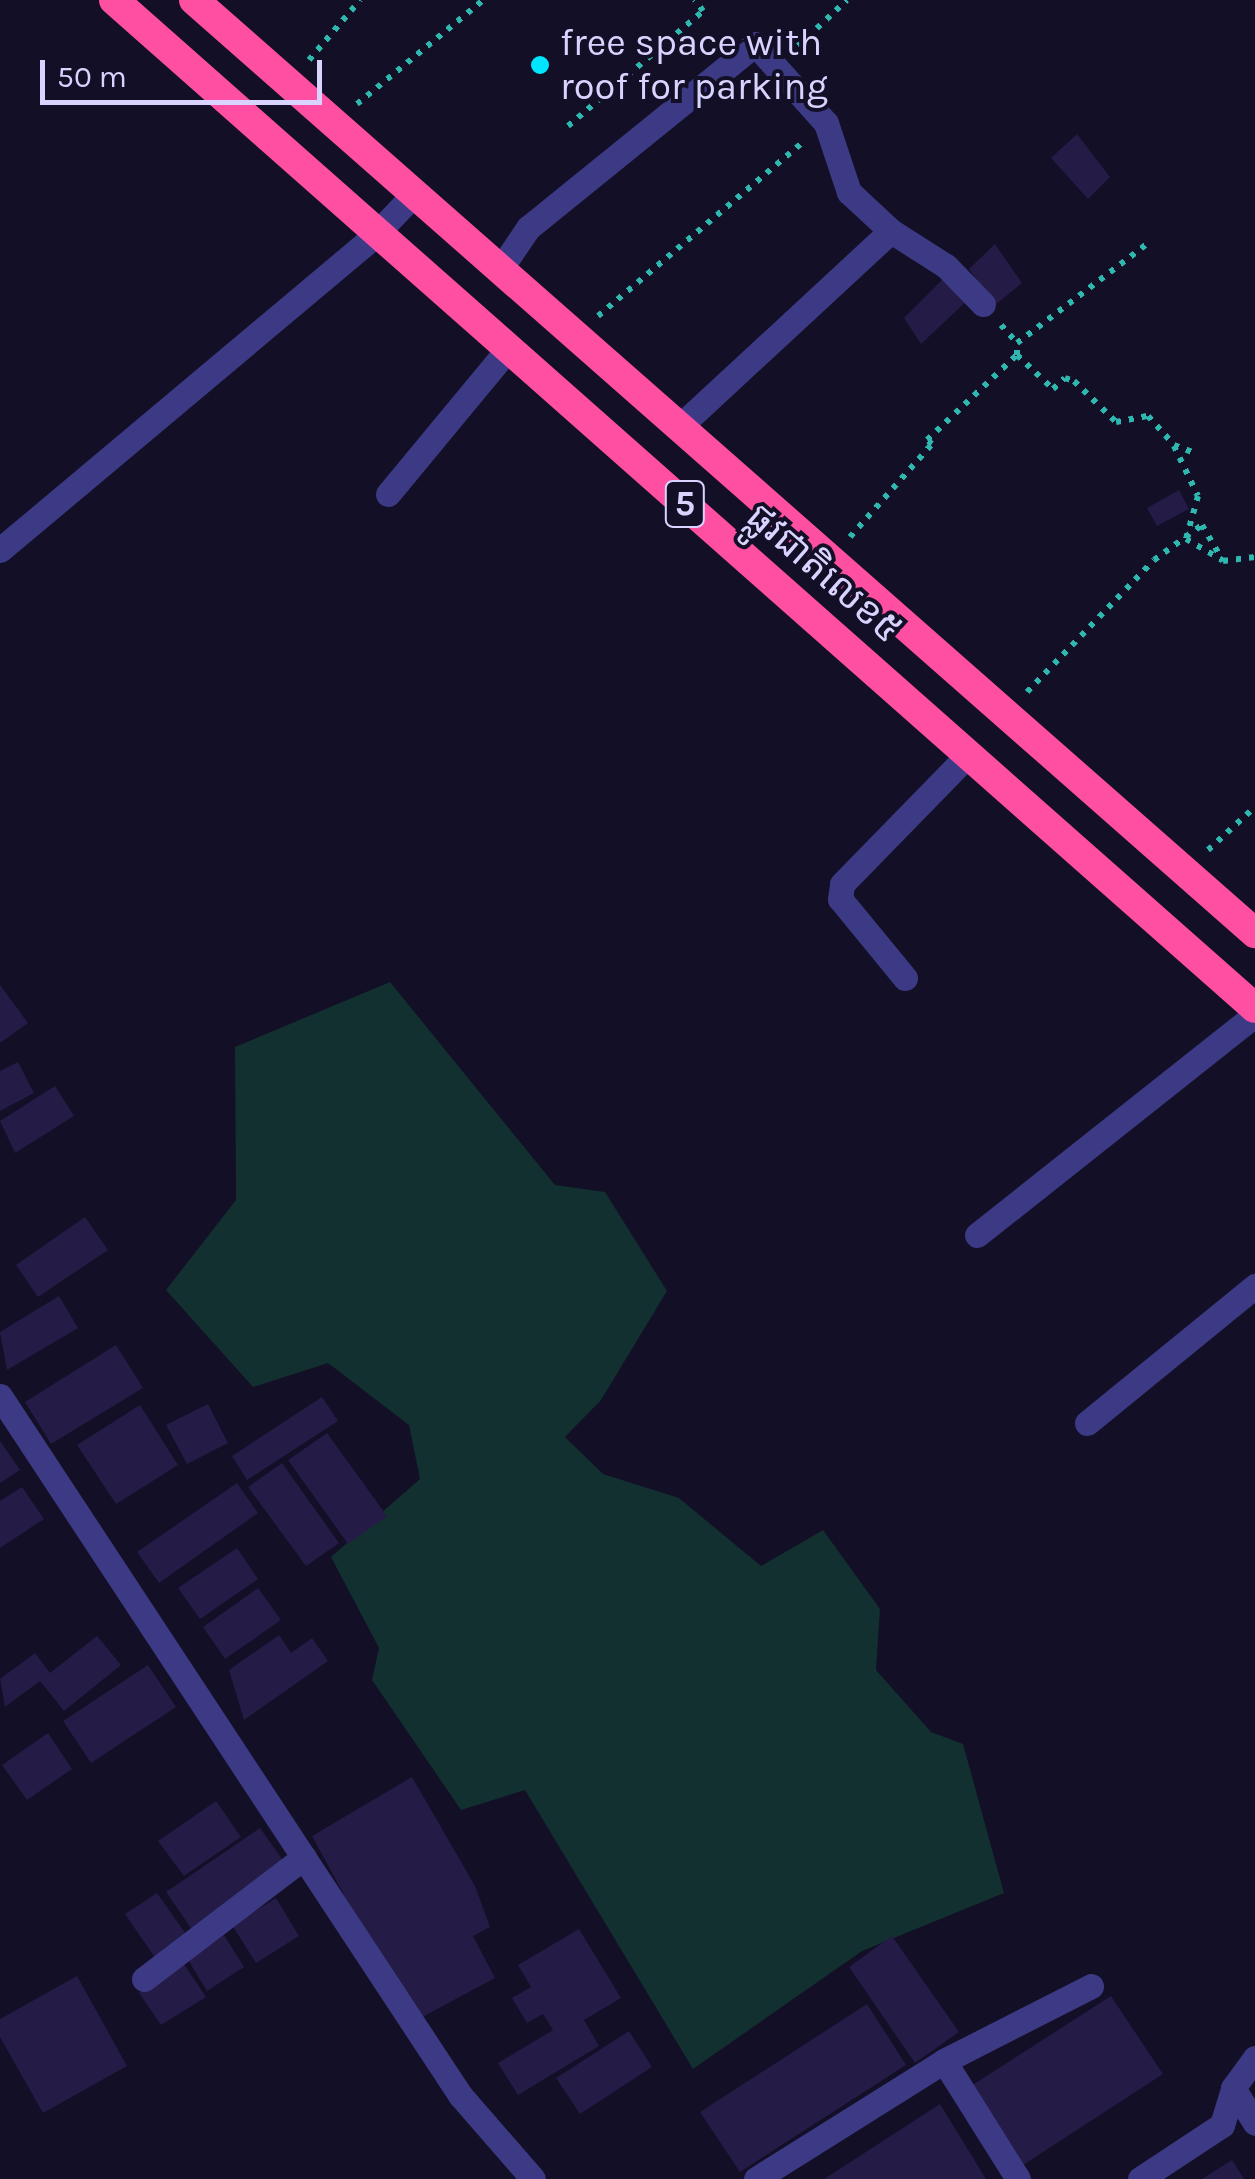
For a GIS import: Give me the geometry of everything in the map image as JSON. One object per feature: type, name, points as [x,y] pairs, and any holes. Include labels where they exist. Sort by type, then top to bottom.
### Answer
[{"type":"highway","name":"ផ្លូវជាតិលេខ៥","points":[[114,0],[970,753],[1255,1012]]},
{"type":"highway","name":"ផ្លូវជាតិលេខ៥","points":[[194,0],[1255,933]]},
{"type":"street","points":[[499,271],[528,228],[754,44],[826,123],[850,192],[891,231],[946,266],[983,304]]},
{"type":"street","points":[[0,550],[376,234],[413,196]]},
{"type":"street","points":[[678,428],[891,231]]},
{"type":"street","points":[[388,494],[508,349]]},
{"type":"street","points":[[905,978],[840,899],[842,884],[970,753]]},
{"type":"street","points":[[976,1235],[1255,1012]]},
{"type":"street","points":[[1087,1423],[1255,1286]]},
{"type":"street","points":[[0,1396],[460,2096],[532,2179]]},
{"type":"street","points":[[144,1979],[304,1857]]},
{"type":"street","points":[[756,2179],[944,2060],[1090,1986]]},
{"type":"street","points":[[1140,2179],[1222,2125],[1233,2088],[1255,2058]]},
{"type":"street","points":[[944,2060],[1018,2179]]},
{"type":"street","points":[[1233,2088],[1255,2123]]},
{"type":"path","points":[[289,84],[360,0]]},
{"type":"path","points":[[333,123],[483,0]]},
{"type":"path","points":[[568,126],[703,11],[695,0]]},
{"type":"path","points":[[776,68],[847,0]]},
{"type":"path","points":[[575,338],[826,123]]},
{"type":"path","points":[[1148,244],[1017,343],[1018,354],[1053,390],[1065,378],[1074,381],[1116,422],[1148,416],[1174,445],[1198,496],[1186,538]]},
{"type":"path","points":[[829,560],[932,444],[927,440],[1018,354]]},
{"type":"path","points":[[1174,445],[1195,453]]},
{"type":"path","points":[[1004,714],[1154,560],[1202,525],[1222,561]]},
{"type":"path","points":[[1186,538],[1222,561],[1255,557]]},
{"type":"path","points":[[1184,872],[1255,808]]},
{"type":"green space","points":[[390,982],[555,1185],[605,1192],[667,1291],[601,1400],[565,1437],[603,1474],[679,1498],[761,1566],[823,1530],[880,1609],[876,1670],[931,1732],[963,1744],[1004,1893],[862,1951],[693,2069],[525,1790],[461,1810],[372,1680],[379,1648],[331,1557],[420,1479],[409,1425],[328,1363],[253,1387],[166,1290],[236,1200],[235,1047]]},
{"type":"building","points":[[1077,134],[1110,177],[1088,199],[1051,158]]},
{"type":"building","points":[[995,244],[1022,283],[995,305],[969,269]]},
{"type":"building","points":[[949,273],[971,297],[921,344],[904,318]]},
{"type":"building","points":[[1179,490],[1189,509],[1157,526],[1147,508]]},
{"type":"building","points":[[0,985],[28,1023],[0,1043]]},
{"type":"building","points":[[18,1062],[34,1093],[0,1111],[0,1071]]},
{"type":"building","points":[[55,1086],[74,1116],[15,1153],[0,1121]]},
{"type":"building","points":[[85,1217],[108,1250],[38,1297],[16,1265]]},
{"type":"building","points":[[59,1296],[78,1328],[7,1370],[0,1332]]},
{"type":"building","points":[[116,1345],[143,1388],[51,1444],[25,1402]]},
{"type":"building","points":[[322,1397],[338,1421],[247,1480],[232,1456]]},
{"type":"building","points":[[208,1404],[228,1443],[187,1464],[166,1425]]},
{"type":"building","points":[[140,1405],[178,1465],[116,1504],[77,1445]]},
{"type":"building","points":[[327,1433],[387,1516],[348,1544],[288,1460]]},
{"type":"building","points":[[0,1441],[20,1470],[0,1483]]},
{"type":"building","points":[[282,1463],[339,1543],[306,1566],[248,1487]]},
{"type":"building","points":[[237,1483],[258,1513],[159,1583],[137,1552]]},
{"type":"building","points":[[22,1487],[44,1519],[0,1548],[0,1501]]},
{"type":"building","points":[[237,1548],[258,1579],[200,1619],[178,1588]]},
{"type":"building","points":[[258,1588],[281,1620],[225,1659],[203,1627]]},
{"type":"building","points":[[279,1635],[291,1653],[312,1638],[328,1661],[244,1720],[229,1670]]},
{"type":"building","points":[[97,1636],[121,1665],[64,1711],[40,1681],[5,1707],[0,1679],[35,1653],[50,1673]]},
{"type":"building","points":[[148,1665],[176,1707],[91,1763],[63,1721]]},
{"type":"building","points":[[48,1733],[72,1769],[27,1800],[2,1765]]},
{"type":"building","points":[[412,1777],[475,1886],[490,1927],[473,1936],[495,1978],[413,2022],[312,1836]]},
{"type":"building","points":[[216,1801],[241,1837],[184,1876],[158,1841]]},
{"type":"building","points":[[260,1828],[287,1866],[193,1931],[166,1892]]},
{"type":"building","points":[[157,1893],[188,1937],[156,1959],[125,1914]]},
{"type":"building","points":[[276,1898],[299,1936],[256,1963],[232,1925]]},
{"type":"building","points":[[579,1929],[621,1998],[584,2020],[599,2046],[518,2095],[498,2063],[553,2030],[543,2014],[527,2023],[512,1998],[531,1987],[518,1965]]},
{"type":"building","points":[[224,1935],[244,1967],[207,1991],[187,1958]]},
{"type":"building","points":[[892,1936],[959,2032],[915,2063],[849,1967]]},
{"type":"building","points":[[184,1964],[206,1997],[161,2025],[139,1993]]},
{"type":"building","points":[[77,1976],[127,2066],[43,2113],[0,2037],[0,2019]]},
{"type":"building","points":[[1111,1996],[1163,2074],[1023,2165],[971,2086]]},
{"type":"building","points":[[867,2004],[906,2065],[740,2172],[700,2112]]},
{"type":"building","points":[[629,2031],[652,2067],[580,2114],[556,2078]]},
{"type":"building","points":[[940,2104],[986,2179],[824,2179]]},
{"type":"building","points":[[1232,2160],[1244,2179],[1202,2179]]},
{"type":"place","name":"free space with roof for parking","points":[[540,65]]}]
